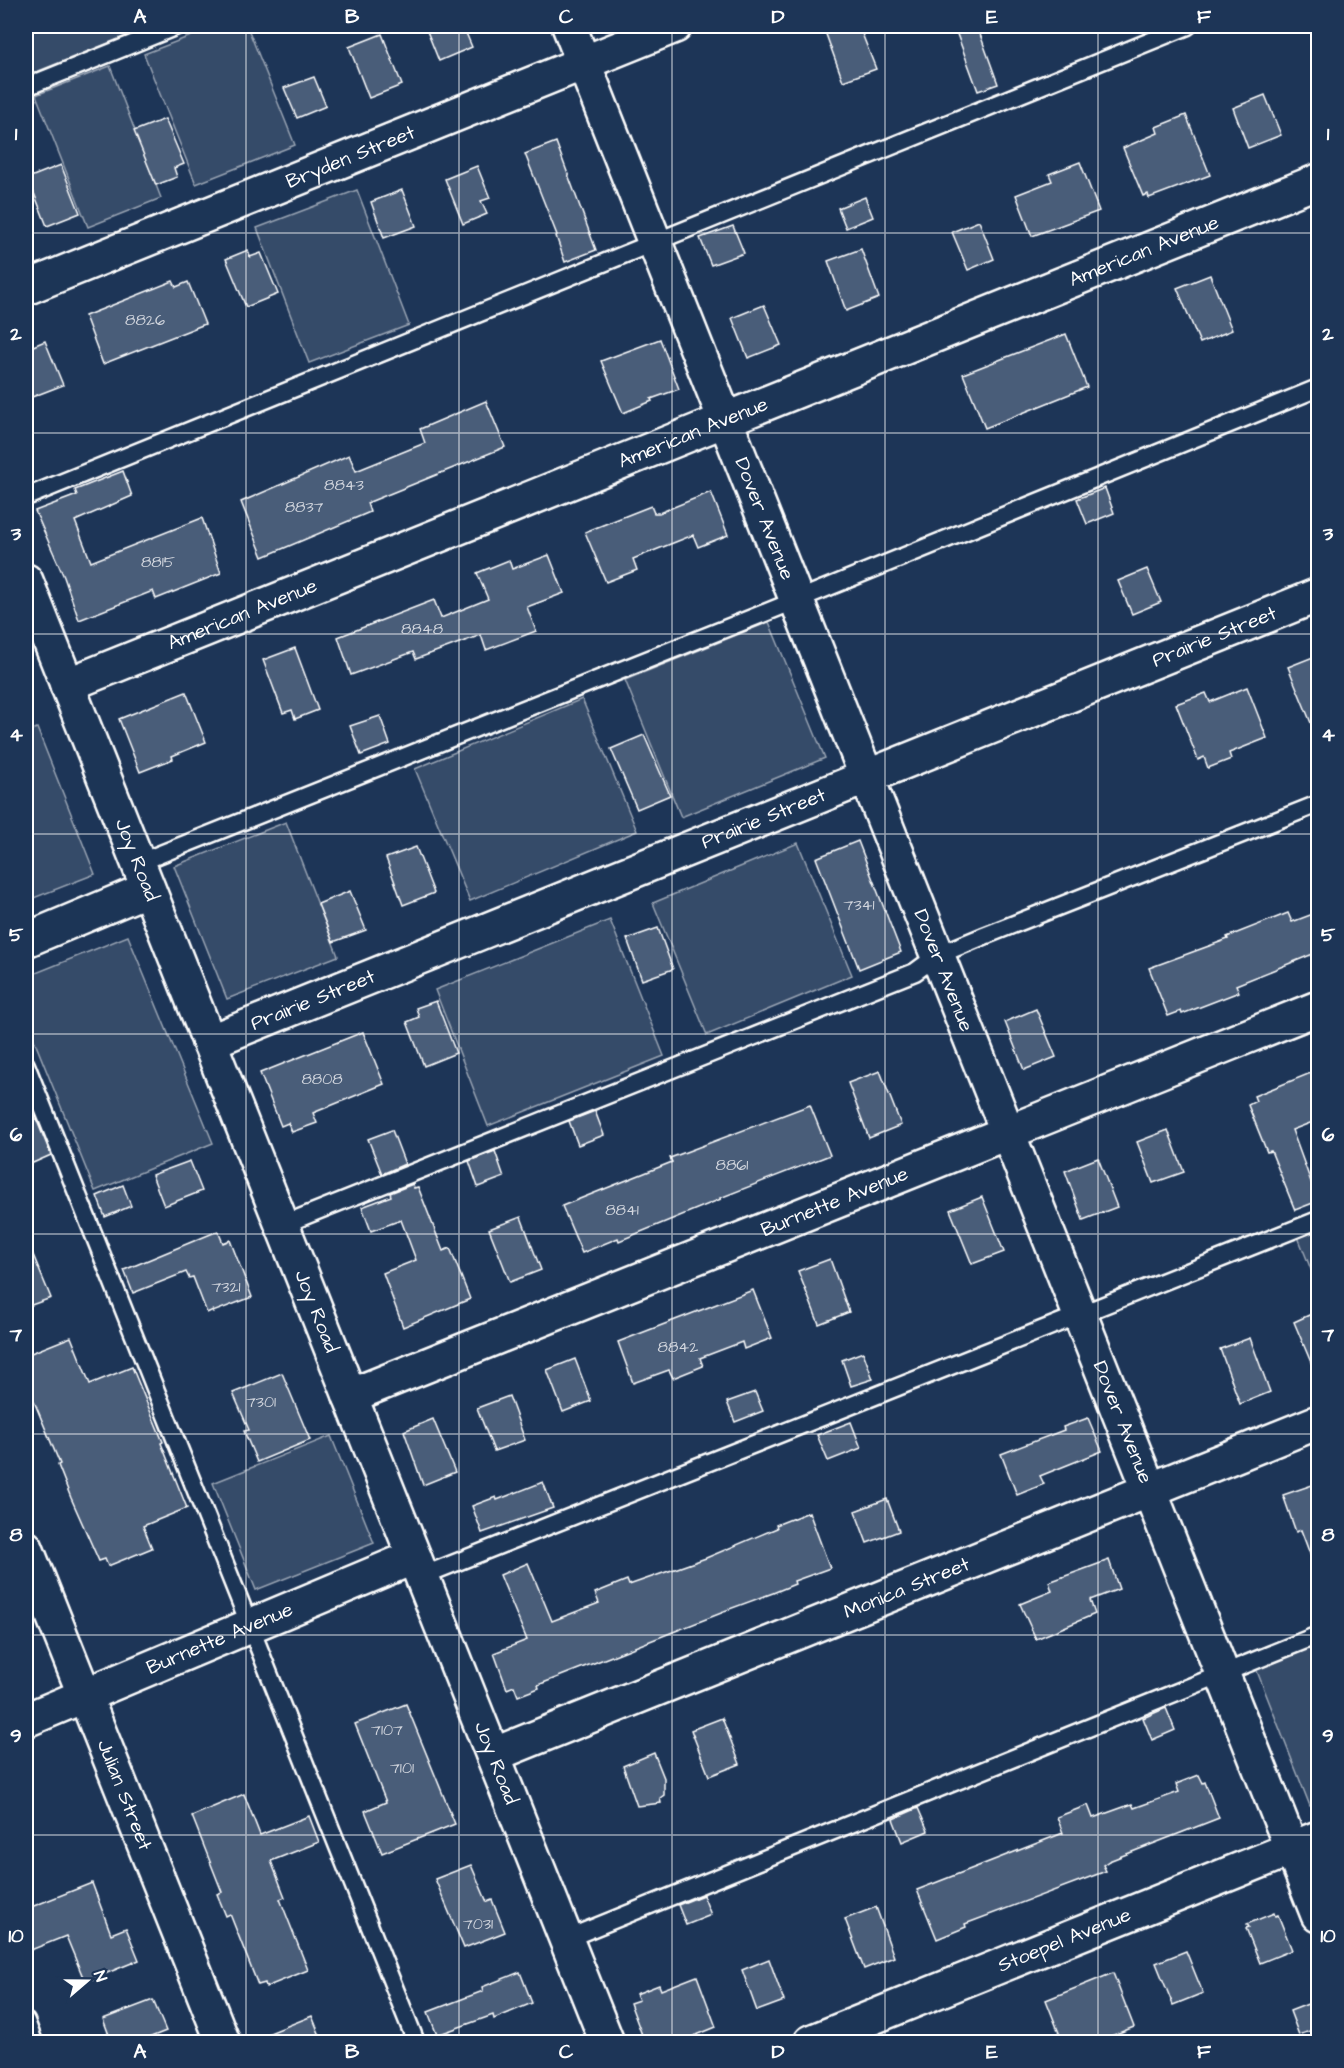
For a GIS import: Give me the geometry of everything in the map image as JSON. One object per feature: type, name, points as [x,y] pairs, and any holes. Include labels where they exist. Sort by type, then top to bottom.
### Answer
[{"type":"street","name":"Dover Avenue","points":[[569,26],[1223,1674],[1305,1843],[1318,1915]]},
{"type":"street","name":"Bryden Street","points":[[26,288],[675,26]]},
{"type":"street","name":"American Avenue","points":[[68,686],[1318,181]]},
{"type":"street","name":"Joy Road","points":[[26,581],[607,2043]]},
{"type":"street","name":"Prairie Street","points":[[209,1042],[1318,595]]},
{"type":"street","points":[[26,940],[143,876]]},
{"type":"street","name":"Burnette Avenue","points":[[350,1396],[1318,1008]]},
{"type":"street","name":"Monica Street","points":[[493,1755],[1318,1422]]},
{"type":"street","name":"Julian Street","points":[[26,1548],[223,2043]]},
{"type":"street","name":"Burnette Avenue","points":[[26,1720],[250,1626],[418,1567]]},
{"type":"street","name":"Stoepel Avenue","points":[[811,2043],[1305,1843]]},
{"type":"lane","points":[[26,87],[177,26]]},
{"type":"lane","points":[[26,497],[1188,26]]},
{"type":"lane","points":[[143,876],[797,600],[1318,388]]},
{"type":"lane","points":[[282,1225],[915,972],[938,956],[1318,804]]},
{"type":"lane","points":[[26,1065],[416,2043]]},
{"type":"lane","points":[[418,1567],[1080,1314],[1318,1220]]},
{"type":"lane","points":[[566,1939],[1318,1635]]},
{"type":"lane","points":[[26,2021],[34,2043]]},
{"type":"shaded area","points":[[26,26],[151,26],[26,76]]},
{"type":"shaded area","points":[[217,26],[247,26],[295,145],[196,184],[144,54]]},
{"type":"shaded area","points":[[110,66],[161,198],[88,227],[36,95]]},
{"type":"shaded area","points":[[357,190],[409,325],[309,363],[257,228]]},
{"type":"shaded area","points":[[769,622],[825,758],[681,817],[625,680]]},
{"type":"shaded area","points":[[582,699],[637,831],[470,901],[415,769]]},
{"type":"shaded area","points":[[37,728],[95,874],[26,901],[26,732]]},
{"type":"shaded area","points":[[286,822],[338,956],[227,999],[174,866]]},
{"type":"shaded area","points":[[798,843],[852,975],[707,1035],[653,903]]},
{"type":"shaded area","points":[[610,920],[664,1056],[488,1126],[435,990]]},
{"type":"shaded area","points":[[128,936],[213,1143],[95,1191],[26,1020],[26,977]]},
{"type":"shaded area","points":[[1318,1228],[1318,1287],[1298,1237]]},
{"type":"shaded area","points":[[331,1436],[374,1543],[256,1590],[213,1483]]},
{"type":"shaded area","points":[[1318,1641],[1318,1803],[1310,1806],[1255,1666]]},
{"type":"building","points":[[425,26],[463,26],[472,47],[439,61]]},
{"type":"building","points":[[823,26],[859,26],[876,69],[843,81]]},
{"type":"building","points":[[954,26],[977,26],[998,84],[978,91]]},
{"type":"building","points":[[382,34],[402,85],[369,98],[349,47]]},
{"type":"building","points":[[314,77],[326,106],[297,118],[284,88]]},
{"type":"building","points":[[1265,95],[1281,135],[1248,148],[1233,108]]},
{"type":"building","points":[[1186,115],[1210,175],[1149,198],[1148,194],[1143,196],[1123,148],[1158,133],[1156,127]]},
{"type":"building","points":[[165,119],[184,164],[174,168],[177,177],[156,185],[134,131]]},
{"type":"building","points":[[556,142],[596,250],[565,262],[557,235],[525,154]]},
{"type":"building","points":[[1080,162],[1099,211],[1032,236],[1016,195],[1052,181],[1049,174]]},
{"type":"building","points":[[61,165],[80,213],[47,226],[28,178]]},
{"type":"building","points":[[477,166],[490,198],[481,201],[487,214],[463,224],[445,179]]},
{"type":"building","points":[[402,190],[416,226],[384,238],[371,202]]},
{"type":"building","points":[[865,197],[873,217],[846,228],[838,208]]},
{"type":"building","points":[[979,221],[994,259],[968,270],[952,232]]},
{"type":"building","points":[[733,226],[744,253],[711,265],[700,238]]},
{"type":"building","points":[[861,249],[879,298],[846,311],[828,261]]},
{"type":"building","points":[[248,250],[250,257],[261,253],[278,294],[246,307],[226,259]]},
{"type":"building","points":[[1210,275],[1232,330],[1200,343],[1177,288]]},
{"type":"building","points":[[173,281],[176,287],[188,282],[205,324],[103,364],[85,316]]},
{"type":"building","points":[[764,305],[781,345],[748,358],[732,318]]},
{"type":"building","points":[[1066,334],[1087,387],[985,428],[963,374]]},
{"type":"building","points":[[660,339],[679,389],[651,399],[652,401],[623,413],[601,361]]},
{"type":"building","points":[[45,341],[63,385],[32,397],[26,382],[26,349]]},
{"type":"building","points":[[486,401],[505,447],[367,503],[370,512],[263,557],[241,502],[349,455],[356,471],[425,443],[420,429]]},
{"type":"building","points":[[123,471],[132,496],[75,521],[91,562],[202,518],[221,573],[156,599],[153,591],[79,620],[64,577],[35,511],[77,495],[75,490]]},
{"type":"building","points":[[1105,488],[1114,513],[1087,524],[1077,499]]},
{"type":"building","points":[[711,492],[728,535],[698,547],[693,535],[633,559],[637,570],[606,582],[585,532],[651,506],[654,513],[659,513]]},
{"type":"building","points":[[549,555],[564,593],[527,607],[536,631],[486,650],[481,635],[416,659],[413,652],[351,675],[338,637],[434,600],[441,618],[488,599],[477,573],[509,560],[512,569]]},
{"type":"building","points":[[1147,569],[1161,602],[1132,614],[1118,581]]},
{"type":"building","points":[[295,648],[318,710],[295,719],[292,710],[283,713],[263,660]]},
{"type":"building","points":[[1318,655],[1318,740],[1288,667]]},
{"type":"building","points":[[1247,687],[1267,738],[1229,753],[1231,759],[1208,768],[1204,757],[1198,760],[1176,704],[1206,693],[1210,702]]},
{"type":"building","points":[[186,692],[206,742],[172,756],[173,759],[140,772],[119,719]]},
{"type":"building","points":[[380,716],[390,744],[361,755],[350,726]]},
{"type":"building","points":[[644,735],[670,795],[637,809],[611,749]]},
{"type":"building","points":[[858,841],[901,952],[859,969],[816,858]]},
{"type":"building","points":[[416,847],[434,893],[403,905],[386,858]]},
{"type":"building","points":[[350,891],[366,930],[333,942],[318,904]]},
{"type":"building","points":[[1318,912],[1318,952],[1236,985],[1239,992],[1182,1014],[1181,1011],[1168,1016],[1149,968],[1228,939],[1227,937],[1288,913],[1292,922]]},
{"type":"building","points":[[658,928],[673,969],[642,980],[627,939]]},
{"type":"building","points":[[436,1001],[456,1053],[424,1066],[407,1022],[419,1017],[416,1008]]},
{"type":"building","points":[[1036,1009],[1056,1057],[1024,1070],[1005,1022]]},
{"type":"building","points":[[363,1032],[384,1084],[313,1113],[317,1123],[292,1132],[288,1123],[281,1126],[260,1073]]},
{"type":"building","points":[[1318,1070],[1318,1120],[1292,1130],[1318,1201],[1295,1210],[1271,1151],[1267,1152],[1248,1105],[1256,1101],[1254,1096]]},
{"type":"building","points":[[880,1071],[901,1125],[869,1138],[848,1083]]},
{"type":"building","points":[[26,1094],[51,1155],[26,1166]]},
{"type":"building","points":[[810,1105],[830,1155],[619,1241],[618,1238],[582,1253],[562,1206],[672,1162],[670,1158]]},
{"type":"building","points":[[595,1111],[604,1135],[578,1145],[569,1121]]},
{"type":"building","points":[[392,1130],[405,1164],[382,1174],[368,1139]]},
{"type":"building","points":[[1168,1130],[1184,1172],[1153,1183],[1137,1142]]},
{"type":"building","points":[[495,1151],[504,1177],[478,1187],[469,1161]]},
{"type":"building","points":[[1098,1158],[1117,1207],[1083,1220],[1065,1171]]},
{"type":"building","points":[[190,1161],[202,1191],[164,1206],[152,1175]]},
{"type":"building","points":[[413,1184],[414,1188],[418,1187],[443,1251],[450,1248],[470,1299],[403,1327],[383,1273],[416,1260],[401,1220],[371,1231],[362,1207],[391,1196],[390,1193]]},
{"type":"building","points":[[123,1185],[131,1206],[105,1217],[97,1196]]},
{"type":"building","points":[[982,1197],[1004,1252],[972,1264],[950,1210]]},
{"type":"building","points":[[521,1217],[541,1270],[510,1282],[489,1229]]},
{"type":"building","points":[[218,1231],[223,1243],[230,1240],[252,1297],[207,1313],[193,1277],[189,1278],[186,1272],[133,1293],[124,1270]]},
{"type":"building","points":[[26,1238],[51,1298],[26,1307]]},
{"type":"building","points":[[830,1259],[849,1312],[819,1324],[798,1271]]},
{"type":"building","points":[[753,1290],[772,1338],[744,1349],[742,1342],[700,1358],[703,1366],[673,1378],[669,1370],[633,1383],[618,1342]]},
{"type":"building","points":[[1318,1311],[1318,1379],[1294,1322]]},
{"type":"building","points":[[71,1337],[90,1384],[132,1367],[187,1508],[143,1526],[152,1548],[108,1566],[105,1559],[99,1561],[71,1498],[58,1465],[60,1464],[26,1382],[26,1355]]},
{"type":"building","points":[[1250,1338],[1270,1392],[1240,1404],[1220,1349]]},
{"type":"building","points":[[863,1352],[873,1379],[851,1386],[842,1360]]},
{"type":"building","points":[[575,1359],[591,1401],[563,1412],[547,1370]]},
{"type":"building","points":[[282,1373],[310,1440],[257,1462],[244,1431],[249,1430],[233,1393]]},
{"type":"building","points":[[755,1392],[763,1411],[735,1422],[727,1402]]},
{"type":"building","points":[[509,1396],[525,1440],[494,1451],[477,1408]]},
{"type":"building","points":[[1088,1418],[1102,1451],[1040,1476],[1044,1484],[1017,1495],[1001,1454],[1064,1430],[1063,1427]]},
{"type":"building","points":[[433,1419],[455,1472],[423,1485],[404,1431]]},
{"type":"building","points":[[851,1422],[861,1448],[828,1461],[817,1435]]},
{"type":"building","points":[[543,1482],[553,1508],[482,1533],[472,1506],[496,1497],[497,1500]]},
{"type":"building","points":[[1318,1483],[1318,1569],[1316,1570],[1301,1530],[1296,1532],[1283,1495]]},
{"type":"building","points":[[887,1499],[899,1531],[867,1543],[855,1511]]},
{"type":"building","points":[[809,1512],[830,1568],[794,1581],[795,1584],[773,1593],[538,1685],[539,1688],[518,1696],[514,1686],[507,1689],[494,1653],[527,1640],[500,1575],[528,1563],[552,1621],[599,1603],[595,1593],[627,1580],[629,1585],[706,1558]]},
{"type":"building","points":[[1109,1560],[1119,1589],[1090,1600],[1095,1614],[1036,1639],[1020,1604],[1052,1591],[1049,1582]]},
{"type":"building","points":[[406,1704],[455,1824],[382,1853],[365,1811],[386,1802],[355,1724]]},
{"type":"building","points":[[1166,1708],[1175,1730],[1152,1740],[1143,1718]]},
{"type":"building","points":[[722,1718],[740,1764],[709,1776],[691,1730]]},
{"type":"building","points":[[654,1753],[664,1778],[664,1795],[660,1798],[661,1803],[637,1806],[623,1766]]},
{"type":"building","points":[[1199,1775],[1203,1783],[1205,1782],[1219,1818],[1109,1861],[1103,1865],[1106,1871],[965,1924],[966,1927],[937,1939],[917,1890],[1063,1833],[1057,1817],[1088,1805],[1093,1818],[1132,1804],[1134,1808],[1179,1792],[1176,1784]]},
{"type":"building","points":[[244,1794],[260,1835],[309,1816],[319,1842],[271,1861],[285,1897],[280,1899],[308,1970],[266,1987],[265,1983],[258,1985],[230,1914],[226,1916],[217,1894],[222,1892],[192,1816]]},
{"type":"building","points":[[918,1808],[928,1831],[902,1842],[893,1819]]},
{"type":"building","points":[[471,1865],[487,1902],[492,1900],[505,1932],[464,1948],[435,1879]]},
{"type":"building","points":[[92,1883],[111,1934],[126,1928],[139,1960],[85,1982],[66,1936],[26,1952],[26,1909]]},
{"type":"building","points":[[703,1895],[711,1915],[686,1925],[678,1905]]},
{"type":"building","points":[[876,1907],[894,1957],[864,1969],[845,1919]]},
{"type":"building","points":[[1274,1913],[1275,1916],[1278,1915],[1292,1950],[1260,1963],[1246,1928],[1249,1927],[1247,1924]]},
{"type":"building","points":[[1186,1951],[1203,1993],[1173,2005],[1156,1963]]},
{"type":"building","points":[[769,1959],[784,2001],[757,2011],[742,1970]]},
{"type":"building","points":[[520,1972],[532,2003],[494,2019],[493,2015],[437,2035],[428,2012],[483,1991],[482,1987]]},
{"type":"building","points":[[1113,1973],[1134,2027],[1093,2043],[1063,2043],[1046,2000]]},
{"type":"building","points":[[697,1976],[716,2027],[677,2043],[645,2043],[630,2003],[639,2000],[636,1994],[659,1985],[661,1990]]},
{"type":"building","points":[[153,2000],[166,2031],[136,2043],[112,2043],[103,2019]]},
{"type":"building","points":[[1318,2000],[1318,2028],[1299,2035],[1290,2011]]},
{"type":"building","points":[[312,2016],[323,2043],[250,2043],[250,2041]]}]
